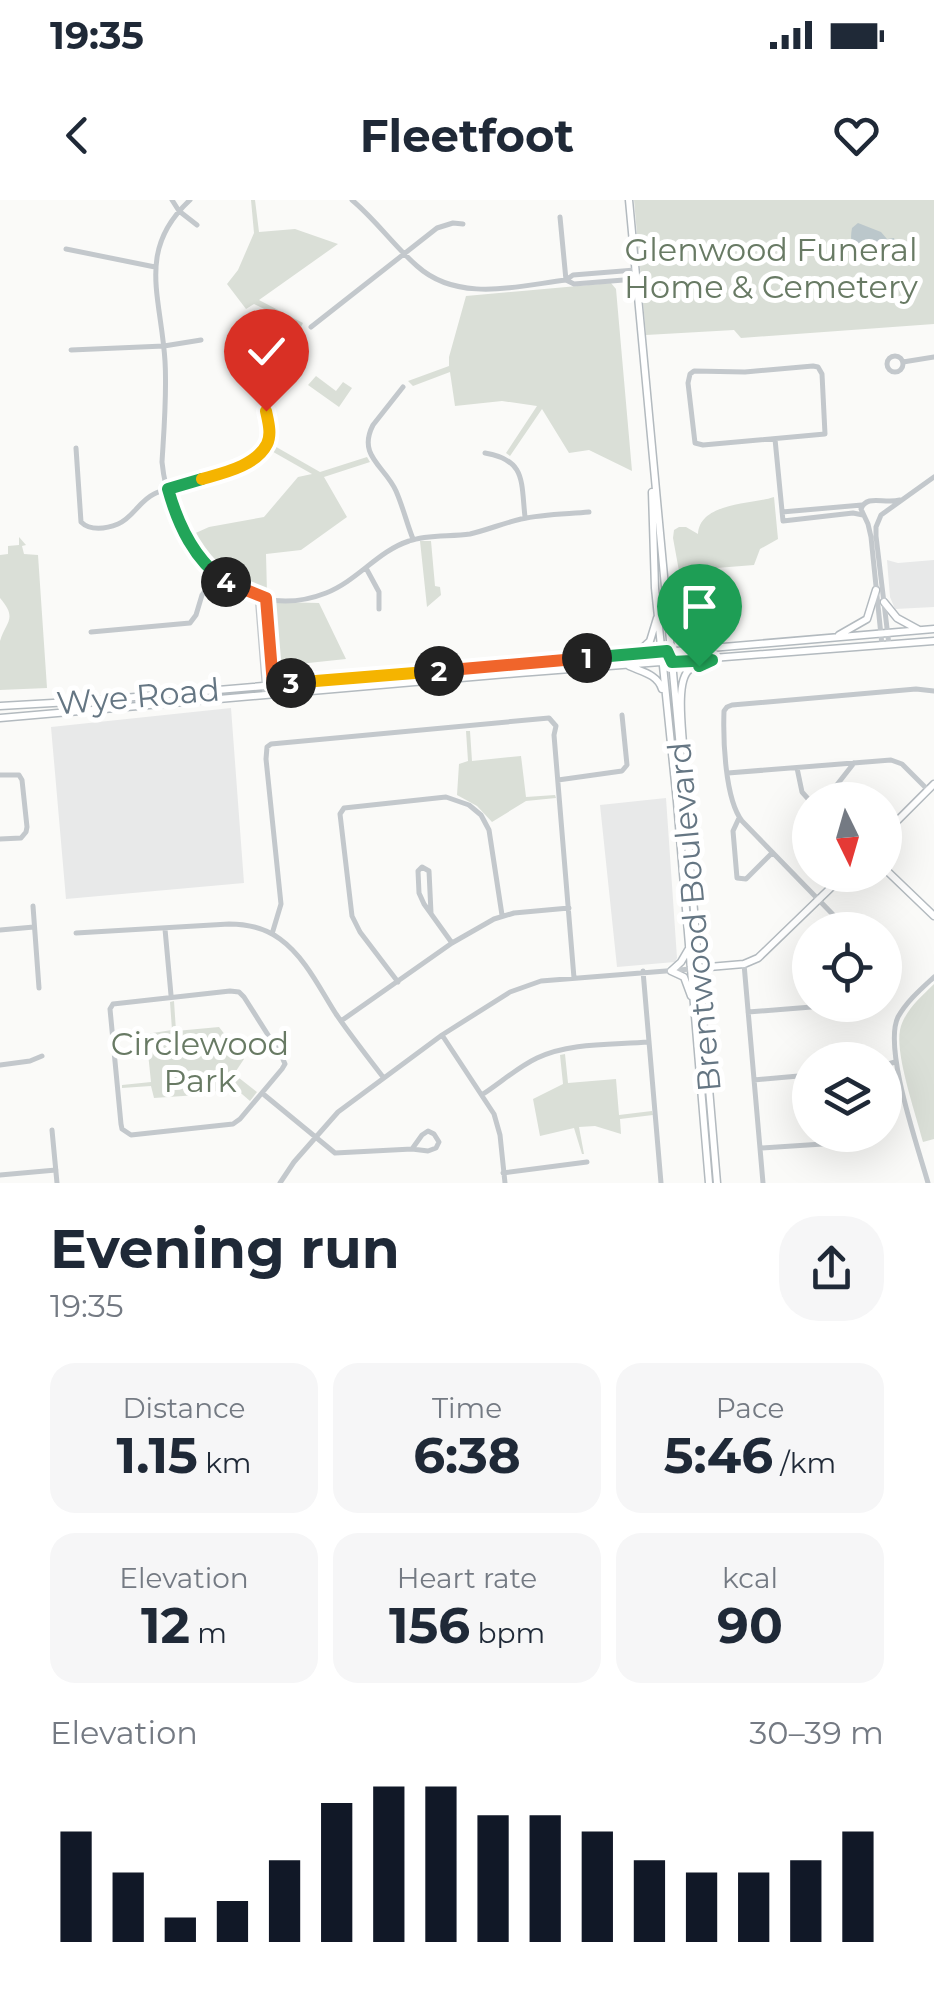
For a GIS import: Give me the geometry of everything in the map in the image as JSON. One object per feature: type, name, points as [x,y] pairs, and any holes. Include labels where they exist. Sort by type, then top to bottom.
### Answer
[{"type":"main road","name":"Brentwood Boulevard","points":[[628,200],[668,626],[662,663],[665,700],[695,968],[702,1000],[717,1183]]},
{"type":"main road","name":"Brentwood Boulevard","points":[[653,471],[655,588],[658,617],[672,662],[684,780],[693,949]]},
{"type":"main road","points":[[655,588],[666,651]]},
{"type":"main road","points":[[833,638],[867,619],[876,590]]},
{"type":"main road","points":[[884,602],[897,618],[920,630]]},
{"type":"main road","points":[[626,655],[647,645],[658,617]]},
{"type":"main road","points":[[668,626],[684,642],[712,648]]},
{"type":"main road","name":"Wye Road","points":[[0,718],[265,695],[271,688],[934,629]]},
{"type":"main road","name":"Wye Road","points":[[0,706],[712,660],[934,641]]},
{"type":"main road","points":[[684,780],[683,680],[692,668],[712,660]]},
{"type":"main road","points":[[628,665],[656,678],[665,700]]},
{"type":"main road","points":[[902,816],[931,787]]},
{"type":"main road","points":[[902,885],[934,916]]},
{"type":"main road","points":[[695,968],[744,964],[758,958],[827,892]]},
{"type":"main road","points":[[693,1002],[684,977],[671,971],[693,949],[718,966]]},
{"type":"main road","points":[[702,1000],[704,977],[718,966]]},
{"type":"main road","name":"Brentwood Boulevard","points":[[695,968],[693,1002],[709,1183]]},
{"type":"street","points":[[172,200],[196,225]]},
{"type":"street","points":[[190,200],[179,210],[158,248],[165,386],[162,462],[178,520],[192,548],[216,575],[239,589],[266,598],[316,596],[336,588],[395,547],[413,540],[469,534],[525,518],[589,512]]},
{"type":"street","points":[[352,200],[428,274],[463,288],[481,290],[566,280],[573,275],[635,274]]},
{"type":"street","points":[[560,216],[566,280]]},
{"type":"street","points":[[311,328],[437,228],[464,224]]},
{"type":"street","points":[[66,249],[156,267]]},
{"type":"street","points":[[71,350],[164,346],[201,340]]},
{"type":"street","points":[[902,362],[934,358]]},
{"type":"street","points":[[818,367],[822,374],[825,434],[775,440],[694,443],[690,374],[698,370],[745,372],[818,367]]},
{"type":"street","points":[[402,388],[369,431],[368,444],[372,459],[394,486],[413,540]]},
{"type":"street","points":[[76,448],[81,522],[87,528],[118,524],[147,498],[250,460],[269,438],[266,411]]},
{"type":"street","points":[[775,440],[783,520],[853,513],[880,517],[932,477]]},
{"type":"street","points":[[485,453],[504,456],[514,464],[522,486],[525,518]]},
{"type":"street","points":[[782,512],[902,499]]},
{"type":"street","points":[[878,502],[881,506],[876,531],[884,633]]},
{"type":"street","points":[[862,506],[870,532],[886,645]]},
{"type":"street","points":[[366,568],[379,592],[379,609]]},
{"type":"street","points":[[91,632],[190,623],[216,575]]},
{"type":"street","points":[[257,596],[271,688]]},
{"type":"street","points":[[266,598],[271,688]]},
{"type":"street","points":[[831,912],[739,818],[731,801],[724,709],[916,689],[934,691]]},
{"type":"street","points":[[558,780],[627,766],[622,715]]},
{"type":"street","points":[[272,934],[281,904],[266,759],[271,744],[549,718],[556,726],[574,978]]},
{"type":"street","points":[[728,773],[886,760],[899,762],[931,787]]},
{"type":"street","points":[[839,782],[855,762]]},
{"type":"street","points":[[796,768],[800,782]]},
{"type":"street","points":[[0,775],[15,774],[22,780],[27,827],[22,838],[0,839]]},
{"type":"street","points":[[398,982],[352,916],[340,814],[344,808],[446,797],[469,805],[482,815],[489,830],[502,915]]},
{"type":"street","points":[[739,818],[733,831],[737,878],[746,879],[772,853]]},
{"type":"street","points":[[431,912],[428,871],[419,868],[419,893],[431,912],[452,943]]},
{"type":"street","points":[[33,906],[39,988]]},
{"type":"street","points":[[341,1021],[452,943],[502,915],[569,908]]},
{"type":"street","points":[[76,934],[240,924],[272,934],[294,951],[383,1077]]},
{"type":"street","points":[[0,930],[34,927]]},
{"type":"street","points":[[165,928],[171,997]]},
{"type":"street","points":[[744,964],[763,1183]]},
{"type":"street","points":[[280,1183],[338,1112],[442,1035],[510,992],[541,982],[695,968]]},
{"type":"street","points":[[643,971],[661,1183]]},
{"type":"street","points":[[894,1042],[897,1020],[934,977]]},
{"type":"street","points":[[240,992],[285,1064],[233,1124],[131,1135],[122,1129],[110,1009],[116,1002],[171,997],[240,992]]},
{"type":"street","points":[[748,1012],[792,1009]]},
{"type":"street","points":[[442,1035],[494,1114],[505,1183]]},
{"type":"street","points":[[483,1094],[536,1058],[552,1052],[649,1042]]},
{"type":"street","points":[[0,1065],[42,1056]]},
{"type":"street","points":[[754,1080],[792,1077]]},
{"type":"street","points":[[902,1088],[928,1183]]},
{"type":"street","points":[[262,1093],[339,1154],[433,1150],[439,1142],[428,1132],[412,1149]]},
{"type":"street","points":[[52,1130],[57,1183]]},
{"type":"street","points":[[760,1148],[792,1146]]},
{"type":"street","points":[[504,1172],[587,1162]]},
{"type":"street","points":[[0,1175],[56,1170]]},
{"type":"shaded area","points":[[858,223],[895,241],[870,257],[858,256],[851,236]]},
{"type":"shaded area","points":[[887,560],[934,560],[934,607],[895,609],[890,597]]},
{"type":"shaded area","points":[[231,708],[244,883],[66,899],[51,727]]},
{"type":"shaded area","points":[[666,798],[677,958],[675,962],[617,967],[600,805]]},
{"type":"green space","points":[[251,200],[255,200],[259,232],[295,229],[338,244],[259,300],[303,323],[301,327],[254,304],[246,309],[227,284],[238,270],[254,233]]},
{"type":"green space","name":"Glenwood Funeral Home & Cemetery","points":[[634,200],[934,200],[934,324],[741,338],[734,330],[646,335]]},
{"type":"green space","points":[[611,283],[616,289],[632,471],[589,450],[569,453],[542,409],[510,456],[506,453],[537,406],[502,401],[455,406],[450,372],[413,386],[408,381],[449,366],[466,296]]},
{"type":"green space","points":[[316,376],[336,391],[343,382],[352,388],[339,407],[308,385]]},
{"type":"green space","points":[[271,444],[320,472],[367,457],[370,462],[324,477],[347,517],[301,550],[266,554],[267,593],[222,574],[189,536],[209,527],[264,517],[298,477],[312,474],[268,449]]},
{"type":"green space","points":[[774,497],[778,539],[760,549],[754,565],[679,571],[674,530],[686,527],[698,534],[707,516],[717,510]]},
{"type":"green space","points":[[19,537],[26,545],[22,546],[24,554],[38,555],[47,688],[0,690],[0,641],[9,616],[0,598],[0,555],[8,554],[8,546],[19,545]]},
{"type":"green space","points":[[420,541],[431,541],[435,586],[440,587],[441,595],[427,607]]},
{"type":"green space","points":[[276,602],[319,603],[346,659],[280,666],[272,647],[269,610]]},
{"type":"green space","points":[[466,731],[470,731],[472,761],[521,756],[526,797],[556,798],[526,801],[492,822],[477,806],[457,795],[459,764],[468,761]]},
{"type":"green space","points":[[934,984],[934,1139],[923,1142],[899,1041],[902,1023]]},
{"type":"green space","name":"Circlewood Park","points":[[174,1001],[176,1031],[219,1027],[244,1059],[234,1074],[257,1092],[250,1101],[228,1082],[212,1094],[154,1098],[151,1086],[122,1088],[151,1082],[146,1034],[172,1030],[170,1002]]},
{"type":"green space","points":[[565,1054],[568,1083],[616,1079],[619,1115],[652,1111],[653,1115],[620,1119],[621,1134],[595,1126],[579,1127],[584,1154],[574,1128],[540,1136],[533,1099],[563,1084],[560,1055]]},
{"type":"route","points":[[266,411],[269,438],[250,460],[235,469],[168,489],[192,548],[204,564],[229,584],[266,598],[273,685],[667,651],[672,662],[712,660],[699,666]]}]
